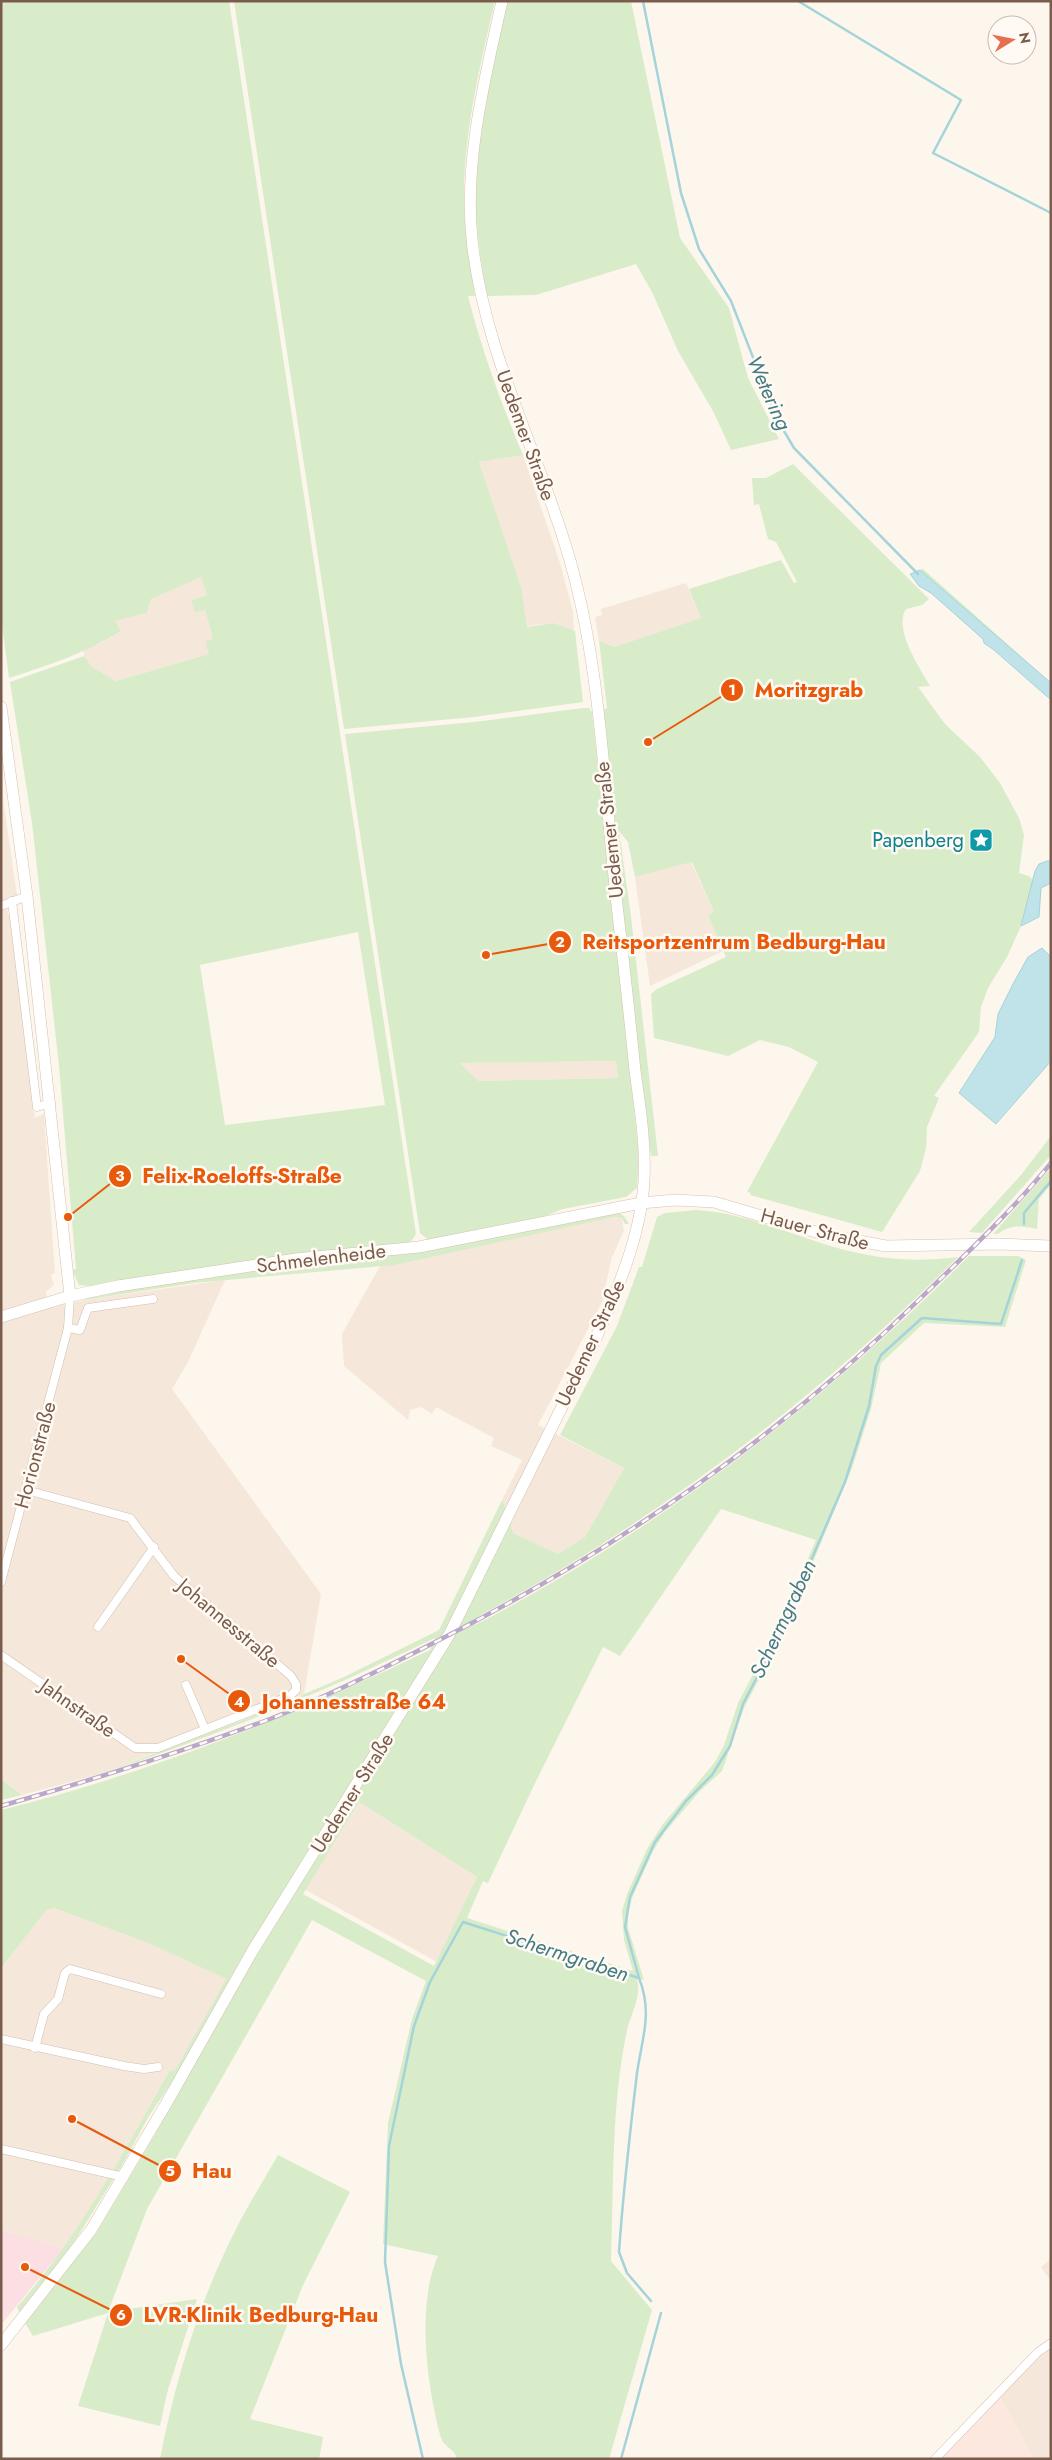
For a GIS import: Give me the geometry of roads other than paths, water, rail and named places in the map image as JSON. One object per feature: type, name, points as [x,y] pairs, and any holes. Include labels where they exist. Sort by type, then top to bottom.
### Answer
[{"type":"main road","name":"Uedemer Straße","points":[[1,2345],[91,2230],[124,2177],[254,1950],[449,1635],[604,1321],[637,1228],[644,1180],[640,1110],[608,834],[596,704],[583,616],[567,548],[504,375],[491,331],[476,273],[472,238],[469,203],[472,166],[486,73],[502,1]]},
{"type":"main road","points":[[1,707],[3,738],[27,896],[51,1103],[70,1296]]},
{"type":"main road","name":"Hauer Straße","points":[[641,1203],[674,1200],[714,1202],[834,1238],[886,1246],[998,1244],[1051,1246]]},
{"type":"main road","name":"Schmelenheide","points":[[1,1316],[70,1296],[248,1266],[419,1247],[641,1203]]},
{"type":"street","points":[[1,906],[27,896]]},
{"type":"street","points":[[12,901],[37,1107],[51,1103]]},
{"type":"street","name":"Horionstraße","points":[[1,1582],[68,1328],[70,1296]]},
{"type":"street","points":[[68,1328],[80,1330],[88,1308],[153,1299]]},
{"type":"street","name":"Johannesstraße","points":[[26,1490],[130,1518],[154,1547],[174,1576],[291,1676],[296,1684],[296,1690],[290,1696],[158,1748]]},
{"type":"street","points":[[98,1627],[154,1547]]},
{"type":"street","name":"Jahnstraße","points":[[1,1655],[135,1748],[158,1748]]},
{"type":"street","points":[[186,1686],[205,1729]]},
{"type":"street","points":[[34,2048],[44,2014],[58,1999],[65,1973],[70,1969],[162,1994]]},
{"type":"street","points":[[1,2039],[34,2048],[124,2066],[144,2069],[158,2067]]},
{"type":"street","points":[[1,2149],[124,2177]]},
{"type":"street","points":[[935,2459],[1038,2352],[1051,2343]]},
{"type":"water","points":[[920,570],[1051,683],[1051,700],[984,643],[983,639],[931,593],[919,586],[910,574]]},
{"type":"water","points":[[1051,861],[1051,883],[1041,888],[1039,917],[1021,926],[1035,871],[1039,864]]},
{"type":"water","points":[[1042,948],[1051,957],[1051,1061],[996,1124],[959,1093],[995,1037],[998,1014],[1028,957]]},
{"type":"waterway","name":"Wetering","points":[[643,1],[681,193],[699,249],[731,301],[777,419],[794,448],[918,574]]},
{"type":"waterway","points":[[798,1],[961,100],[933,153],[1051,213]]},
{"type":"waterway","name":"Schermgraben","points":[[1024,1224],[1024,1213],[1051,1181]]},
{"type":"waterway","name":"Schermgraben","points":[[423,2459],[401,2364],[385,2262],[389,2146],[414,2026],[430,1982],[463,1922],[639,1978],[625,1927],[630,1897],[655,1842],[686,1801],[712,1775],[730,1746],[743,1704],[777,1639],[845,1482],[869,1406],[876,1366],[881,1355],[922,1318],[1001,1324],[1022,1260]]},
{"type":"waterway","points":[[639,1978],[646,2014],[637,2073],[619,2252],[627,2273],[651,2301]]},
{"type":"waterway","points":[[621,2459],[661,2313]]},
{"type":"railway","points":[[1,1806],[170,1754],[293,1710],[360,1680],[447,1636],[577,1564],[639,1525],[699,1483],[758,1440],[815,1394],[871,1345],[957,1262],[1006,1214],[1051,1163]]},
{"type":"place","name":"Moritzgrab","points":[[648,742]]},
{"type":"place","name":"Papenberg","points":[[981,840]]},
{"type":"place","name":"Reitsportzentrum Bedburg-Hau","points":[[486,955]]},
{"type":"place","name":"Felix-Roeloffs-Straße","points":[[68,1217]]},
{"type":"place","name":"Johannesstraße 64","points":[[181,1659]]},
{"type":"place","name":"Hau","points":[[72,2119]]},
{"type":"place","name":"LVR-Klinik Bedburg-Hau","points":[[25,2267]]}]
